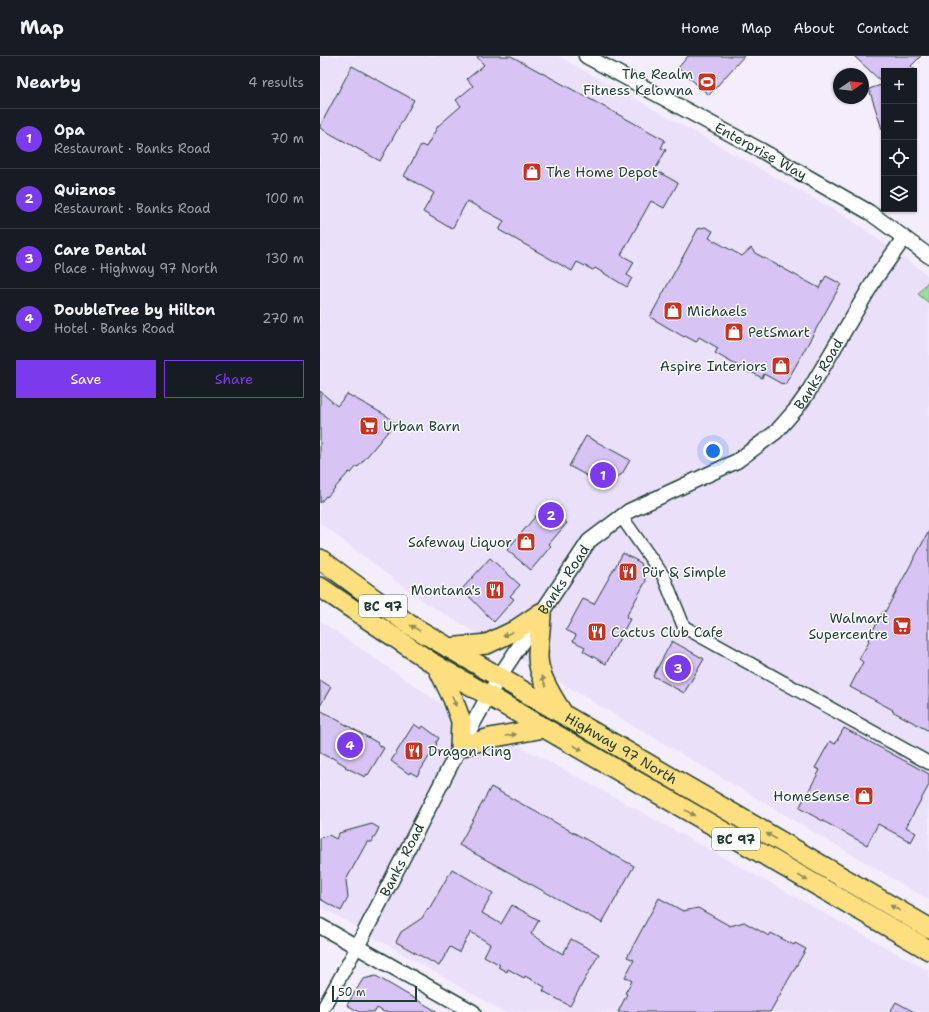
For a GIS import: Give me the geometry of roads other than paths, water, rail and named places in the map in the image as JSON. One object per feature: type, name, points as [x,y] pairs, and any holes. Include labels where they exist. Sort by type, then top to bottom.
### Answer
[{"type":"highway","name":"Highway 97 North","points":[[320,560],[410,625],[929,928]]},
{"type":"highway","name":"Highway 97 North","points":[[320,587],[437,666],[929,950]]},
{"type":"highway","points":[[449,648],[487,644],[514,631],[541,614]]},
{"type":"highway","points":[[541,614],[541,634],[538,659],[545,685],[563,714]]},
{"type":"highway","points":[[437,666],[453,699],[461,721],[460,747],[490,738],[544,728]]},
{"type":"street","name":"Enterprise Way","points":[[586,56],[762,151],[869,212],[929,256]]},
{"type":"street","name":"Banks Road","points":[[321,1012],[357,947],[488,695],[589,541],[629,511],[737,461],[776,432],[807,394],[875,279],[904,238]]},
{"type":"street","points":[[621,516],[664,577],[684,627],[929,762]]},
{"type":"street","points":[[320,926],[473,1012]]},
{"type":"place","name":"The Realm Fitness Kelowna","points":[[707,82]]},
{"type":"place","name":"The Home Depot","points":[[532,172]]},
{"type":"place","name":"Michaels","points":[[673,311]]},
{"type":"place","name":"PetSmart","points":[[734,332]]},
{"type":"place","name":"Aspire Interiors","points":[[781,366]]},
{"type":"place","name":"Urban Barn","points":[[369,426]]},
{"type":"place","name":"Opa","points":[[603,475]]},
{"type":"place","name":"Quiznos","points":[[551,515]]},
{"type":"place","name":"Safeway Liquor","points":[[526,542]]},
{"type":"place","name":"Pür & Simple","points":[[628,572]]},
{"type":"place","name":"Montana's","points":[[495,590]]},
{"type":"place","name":"Walmart Supercentre","points":[[902,626]]},
{"type":"place","name":"Cactus Club Cafe","points":[[597,632]]},
{"type":"place","name":"Care Dental","points":[[678,668]]},
{"type":"place","name":"DoubleTree by Hilton","points":[[350,745]]},
{"type":"place","name":"Dragon King","points":[[414,751]]},
{"type":"place","name":"HomeSense","points":[[864,796]]}]
